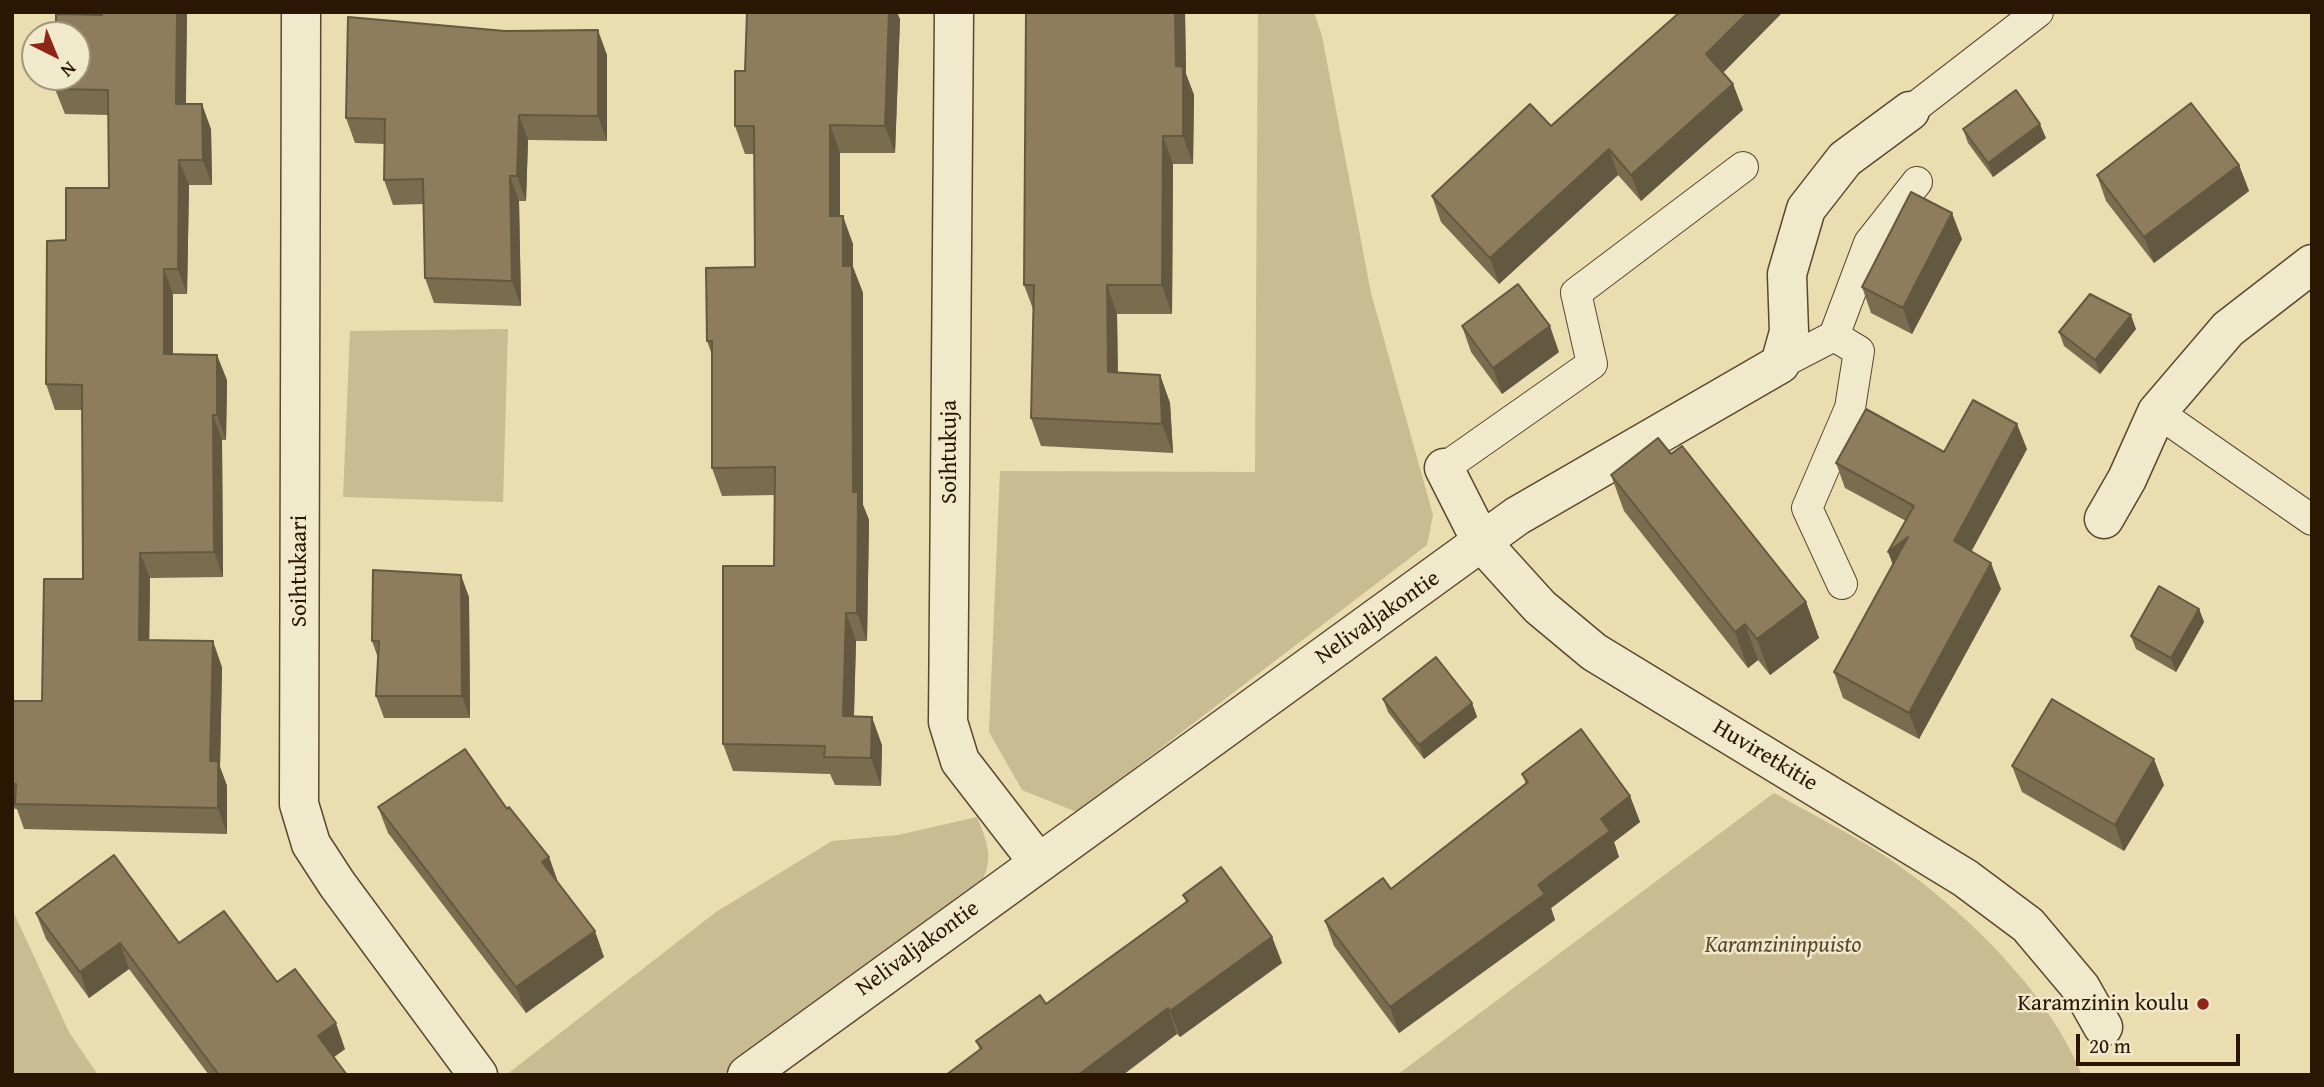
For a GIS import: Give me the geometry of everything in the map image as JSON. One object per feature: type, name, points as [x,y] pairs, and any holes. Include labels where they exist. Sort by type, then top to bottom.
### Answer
[{"type":"street","name":"Soihtukaari","points":[[301,12],[299,804],[311,844],[337,884],[478,1075]]},
{"type":"street","name":"Soihtukuja","points":[[954,12],[948,722],[960,761],[1038,862]]},
{"type":"street","points":[[1780,364],[1789,332],[1787,274],[1806,209],[1845,159],[1910,111]]},
{"type":"street","points":[[2104,519],[2127,479],[2157,412],[2228,329],[2312,264]]},
{"type":"street","name":"Nelivaljakontie","points":[[747,1075],[1517,516],[1780,364]]},
{"type":"street","name":"Huviretkitie","points":[[1444,468],[1482,543],[1540,607],[1594,652],[1965,878],[2028,925],[2081,988],[2103,1027]]},
{"type":"lane","points":[[1910,111],[2038,12]]},
{"type":"lane","points":[[1444,468],[1591,363],[1576,293],[1743,167]]},
{"type":"lane","points":[[1780,364],[1833,335],[1869,243],[1917,182]]},
{"type":"lane","points":[[1833,335],[1859,351],[1854,385],[1850,408],[1807,508],[1842,584]]},
{"type":"lane","points":[[2157,412],[2312,520]]},
{"type":"green space","points":[[1258,12],[1314,12],[1322,36],[1371,293],[1433,515],[1427,545],[1077,812],[1022,790],[989,732],[1000,471],[1255,472]]},
{"type":"green space","points":[[508,329],[503,502],[343,497],[350,331]]},
{"type":"green space","name":"Karamzininpuisto","points":[[1774,793],[1885,856],[1972,925],[2024,981],[2047,1012],[2067,1043],[2082,1075],[1397,1075]]},
{"type":"green space","points":[[977,817],[988,849],[988,858],[984,876],[971,897],[722,1075],[506,1075],[716,912],[832,841],[898,835]]},
{"type":"green space","points":[[12,909],[69,1032],[98,1075],[12,1075]]},
{"type":"building","points":[[102,12],[177,12],[176,104],[202,104],[203,160],[179,160],[178,269],[164,269],[164,354],[217,355],[217,415],[213,415],[214,552],[140,553],[139,640],[213,641],[210,761],[218,761],[218,808],[15,804],[16,784],[12,784],[12,701],[42,701],[44,579],[83,579],[82,385],[46,384],[47,241],[66,240],[66,188],[109,188],[108,90],[91,90],[91,21],[56,21],[56,14],[102,15]]},
{"type":"building","points":[[747,12],[889,12],[885,126],[830,125],[830,216],[843,216],[843,266],[852,266],[853,492],[858,492],[857,613],[846,613],[843,716],[872,717],[871,758],[824,757],[825,746],[723,744],[723,566],[774,566],[775,467],[712,468],[712,341],[707,341],[706,268],[755,267],[754,126],[735,126],[735,71],[745,71]]},
{"type":"building","points":[[1026,12],[1175,12],[1176,66],[1183,67],[1183,136],[1163,136],[1162,285],[1107,285],[1108,372],[1160,375],[1162,424],[1031,418],[1034,285],[1024,285]]},
{"type":"building","points":[[1680,12],[1748,12],[1706,54],[1733,84],[1631,175],[1609,149],[1490,258],[1432,196],[1530,104],[1551,126]]},
{"type":"building","points":[[348,17],[505,31],[598,30],[598,116],[519,115],[517,176],[510,176],[512,281],[425,278],[423,179],[384,180],[385,119],[346,118]]},
{"type":"building","points":[[2016,90],[2040,124],[1988,163],[1963,129]]},
{"type":"building","points":[[2191,103],[2239,165],[2144,237],[2097,175]]},
{"type":"building","points":[[1911,192],[1952,213],[1903,308],[1862,287]]},
{"type":"building","points":[[1518,284],[1550,326],[1493,368],[1462,326]]},
{"type":"building","points":[[2090,294],[2131,315],[2095,360],[2059,332]]},
{"type":"building","points":[[1973,400],[2017,424],[1954,541],[1991,563],[1909,713],[1834,672],[1908,537],[1888,552],[1914,506],[1836,463],[1866,409],[1944,452]]},
{"type":"building","points":[[1658,438],[1671,454],[1682,446],[1806,602],[1757,639],[1745,624],[1735,632],[1611,475]]},
{"type":"building","points":[[373,570],[461,575],[462,696],[376,696],[379,641],[372,641]]},
{"type":"building","points":[[2159,586],[2199,609],[2171,658],[2131,636]]},
{"type":"building","points":[[1436,657],[1472,703],[1419,745],[1383,699]]},
{"type":"building","points":[[2052,699],[2154,759],[2115,825],[2012,766]]},
{"type":"building","points":[[1581,729],[1630,796],[1601,819],[1610,831],[1538,885],[1545,894],[1390,1007],[1325,921],[1383,878],[1391,889],[1528,782],[1522,774]]},
{"type":"building","points":[[465,749],[507,809],[509,807],[549,857],[542,862],[595,931],[516,987],[378,807]]},
{"type":"building","points":[[114,855],[179,943],[224,911],[277,982],[295,969],[336,1023],[318,1036],[347,1075],[219,1075],[120,943],[80,972],[36,913]]},
{"type":"building","points":[[1221,867],[1272,937],[1170,1011],[1168,1008],[1078,1075],[946,1075],[982,1048],[976,1041],[1040,995],[1046,1004],[1188,901],[1183,895]]},
{"type":"place","name":"Karamzinin koulu","points":[[2203,1004]]}]
